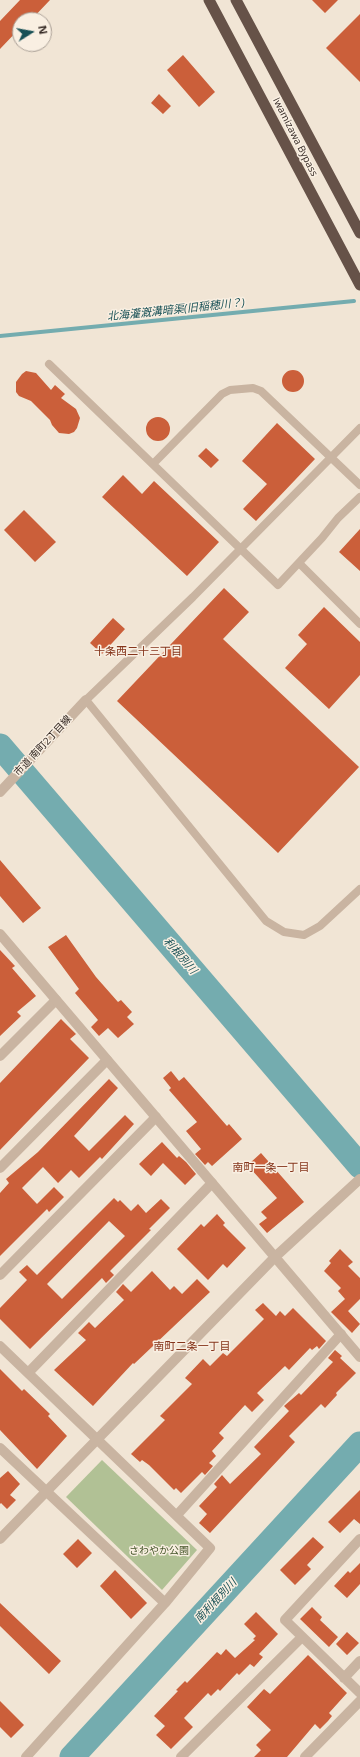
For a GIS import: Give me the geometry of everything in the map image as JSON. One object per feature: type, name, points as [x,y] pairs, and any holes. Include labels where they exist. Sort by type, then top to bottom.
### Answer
[{"type":"highway","name":"Iwamizawa Bypass","points":[[208,0],[360,285]]},
{"type":"highway","name":"Iwamizawa Bypass","points":[[236,0],[360,234]]},
{"type":"street","name":"市道 南町2丁目線","points":[[0,792],[86,700]]},
{"type":"street","points":[[0,934],[360,1357]]},
{"type":"street","points":[[0,1056],[56,1000]]},
{"type":"street","points":[[0,1168],[107,1060]]},
{"type":"street","points":[[0,1275],[156,1117]]},
{"type":"street","points":[[0,1539],[275,1257],[360,1179]]},
{"type":"street","points":[[28,1373],[212,1183]]},
{"type":"street","points":[[177,1514],[341,1334]]},
{"type":"street","points":[[0,1346],[177,1514],[210,1548],[164,1604],[26,1757]]},
{"type":"street","points":[[0,1448],[164,1604]]},
{"type":"street","points":[[360,1539],[284,1620],[360,1693]]},
{"type":"street","points":[[181,1757],[302,1637]]},
{"type":"street","points":[[344,1678],[360,1661]]},
{"type":"street","points":[[305,1757],[360,1701]]},
{"type":"lane","points":[[49,364],[278,585],[322,538],[338,518],[360,497]]},
{"type":"lane","points":[[153,464],[222,394],[230,390],[253,388],[261,391],[360,485]]},
{"type":"lane","points":[[360,428],[240,549],[86,700],[266,921],[284,932],[304,935],[320,926],[360,889]]},
{"type":"lane","points":[[299,563],[360,624]]},
{"type":"green space","name":"さわやか公園","points":[[102,1460],[197,1550],[162,1590],[66,1497]]},
{"type":"building","points":[[20,0],[50,0],[39,12],[12,12],[12,36],[0,49],[0,21]]},
{"type":"building","points":[[312,0],[338,0],[325,13]]},
{"type":"building","points":[[360,14],[360,82],[326,48]]},
{"type":"building","points":[[183,55],[215,92],[199,107],[167,70]]},
{"type":"building","points":[[159,94],[171,106],[163,114],[151,103]]},
{"type":"building","points":[[293,370],[301,373],[304,381],[301,389],[293,392],[285,389],[282,381],[285,373]]},
{"type":"building","points":[[26,371],[36,373],[51,390],[55,385],[65,394],[61,398],[76,409],[80,418],[74,432],[69,434],[59,433],[52,425],[50,420],[31,401],[19,396],[16,392],[16,382]]},
{"type":"building","points":[[158,417],[167,420],[170,429],[167,438],[158,441],[149,438],[146,429],[149,420]]},
{"type":"building","points":[[277,423],[315,459],[256,521],[243,509],[267,484],[242,461]]},
{"type":"building","points":[[206,448],[219,460],[211,468],[198,456]]},
{"type":"building","points":[[123,475],[142,494],[154,481],[219,542],[187,576],[102,497]]},
{"type":"building","points":[[24,510],[56,542],[35,562],[4,530]]},
{"type":"building","points":[[360,529],[360,571],[339,552]]},
{"type":"building","points":[[224,588],[249,612],[223,639],[359,767],[278,853],[117,701]]},
{"type":"building","points":[[324,607],[360,642],[360,675],[329,709],[285,668],[307,644],[298,635]]},
{"type":"building","points":[[113,618],[125,629],[102,654],[90,643]]},
{"type":"building","points":[[0,860],[41,908],[23,923],[0,896]]},
{"type":"building","points":[[66,935],[96,977],[118,1002],[121,1000],[132,1012],[127,1017],[134,1024],[118,1038],[108,1028],[99,1036],[91,1027],[98,1020],[75,993],[79,989],[48,947]]},
{"type":"building","points":[[0,950],[15,966],[12,968],[36,996],[17,1012],[21,1016],[0,1036]]},
{"type":"building","points":[[61,1019],[76,1034],[70,1039],[89,1058],[0,1150],[0,1083]]},
{"type":"building","points":[[171,1071],[179,1081],[184,1077],[227,1126],[229,1124],[242,1139],[212,1166],[208,1162],[205,1165],[195,1154],[201,1149],[186,1131],[197,1122],[169,1090],[171,1088],[163,1078]]},
{"type":"building","points":[[109,1079],[118,1088],[74,1136],[89,1151],[125,1115],[134,1124],[102,1159],[100,1157],[79,1178],[71,1170],[58,1183],[43,1167],[22,1188],[37,1204],[54,1187],[64,1197],[49,1212],[47,1209],[0,1256],[0,1193],[9,1183],[6,1179],[38,1152]]},
{"type":"building","points":[[162,1142],[177,1158],[179,1156],[186,1162],[196,1174],[185,1185],[163,1163],[151,1176],[139,1164]]},
{"type":"building","points":[[261,1153],[304,1202],[267,1233],[259,1224],[267,1218],[261,1212],[277,1198],[250,1168],[253,1166],[250,1163]]},
{"type":"building","points":[[114,1198],[118,1202],[120,1200],[131,1211],[138,1204],[146,1213],[161,1199],[170,1208],[149,1229],[151,1230],[110,1271],[114,1275],[106,1283],[102,1278],[30,1349],[0,1319],[0,1308],[27,1280],[19,1272],[27,1265],[37,1275]],"holes":[[[109,1221],[125,1236],[62,1299],[47,1284]]]},
{"type":"building","points":[[217,1214],[225,1223],[223,1225],[246,1248],[227,1268],[223,1264],[208,1280],[177,1249],[201,1224],[204,1227]]},
{"type":"building","points":[[340,1249],[353,1262],[348,1266],[360,1278],[360,1299],[348,1311],[360,1324],[352,1333],[331,1312],[345,1299],[338,1291],[341,1288],[324,1271],[331,1263],[329,1261]]},
{"type":"building","points":[[152,1271],[170,1290],[174,1286],[182,1294],[197,1279],[210,1292],[134,1364],[133,1363],[93,1406],[54,1370],[86,1340],[78,1333],[89,1322],[95,1328],[124,1300],[116,1292],[123,1284],[131,1292]]},
{"type":"building","points":[[263,1303],[276,1316],[280,1311],[285,1316],[293,1308],[326,1341],[319,1349],[317,1346],[312,1350],[310,1348],[289,1370],[285,1366],[257,1393],[264,1400],[252,1412],[245,1405],[219,1433],[224,1438],[212,1451],[216,1456],[209,1463],[213,1466],[205,1475],[202,1472],[181,1493],[176,1488],[174,1490],[149,1465],[142,1460],[140,1462],[131,1454],[165,1420],[160,1416],[192,1384],[185,1378],[203,1359],[210,1366],[223,1353],[227,1356],[264,1319],[255,1310]]},
{"type":"building","points":[[335,1350],[342,1356],[340,1358],[356,1373],[336,1393],[337,1395],[325,1408],[321,1404],[289,1436],[295,1442],[210,1533],[199,1523],[207,1514],[199,1506],[217,1487],[214,1484],[222,1475],[230,1484],[261,1454],[254,1447],[289,1411],[284,1406],[299,1393],[301,1395],[333,1362],[328,1358]]},
{"type":"building","points":[[0,1369],[22,1391],[24,1389],[50,1414],[48,1416],[67,1436],[37,1469],[0,1430]]},
{"type":"building","points":[[8,1471],[20,1484],[10,1495],[16,1500],[7,1509],[1,1503],[0,1504],[0,1478]]},
{"type":"building","points":[[360,1490],[360,1524],[354,1519],[340,1533],[328,1522]]},
{"type":"building","points":[[313,1537],[324,1547],[307,1565],[311,1569],[295,1585],[280,1570]]},
{"type":"building","points":[[78,1539],[92,1553],[77,1568],[63,1554]]},
{"type":"building","points":[[360,1563],[360,1584],[347,1598],[334,1586],[348,1571],[350,1573]]},
{"type":"building","points":[[115,1570],[147,1603],[131,1619],[100,1586]]},
{"type":"building","points":[[0,1603],[61,1661],[49,1674],[0,1626]]},
{"type":"building","points":[[312,1607],[322,1617],[320,1620],[338,1637],[329,1647],[300,1619]]},
{"type":"building","points":[[256,1612],[278,1634],[259,1654],[263,1657],[254,1667],[250,1664],[239,1675],[237,1673],[220,1691],[218,1689],[211,1696],[208,1693],[184,1718],[193,1727],[171,1749],[156,1735],[165,1726],[154,1716],[178,1691],[176,1690],[185,1681],[187,1683],[217,1652],[221,1655],[226,1649],[235,1658],[255,1640],[253,1639],[256,1636],[244,1624]]},
{"type":"building","points":[[347,1632],[359,1643],[347,1655],[336,1644]]},
{"type":"building","points":[[308,1655],[347,1693],[329,1713],[332,1716],[328,1721],[320,1729],[315,1724],[287,1757],[254,1757],[261,1750],[256,1745],[271,1730],[247,1707],[264,1689],[270,1694]]},
{"type":"building","points":[[0,1701],[24,1725],[11,1738],[0,1727]]},
{"type":"waterway","name":"北海灌漑溝暗渠(旧稲穂川？)","points":[[0,336],[354,301]]},
{"type":"waterway","name":"利根別川","points":[[0,746],[360,1166]]},
{"type":"waterway","name":"南利根別川","points":[[72,1757],[360,1444]]},
{"type":"district","name":"十条西二十三丁目","points":[[138,652]]},
{"type":"district","name":"南町一条一丁目","points":[[271,1168]]},
{"type":"district","name":"南町二条一丁目","points":[[192,1347]]}]
